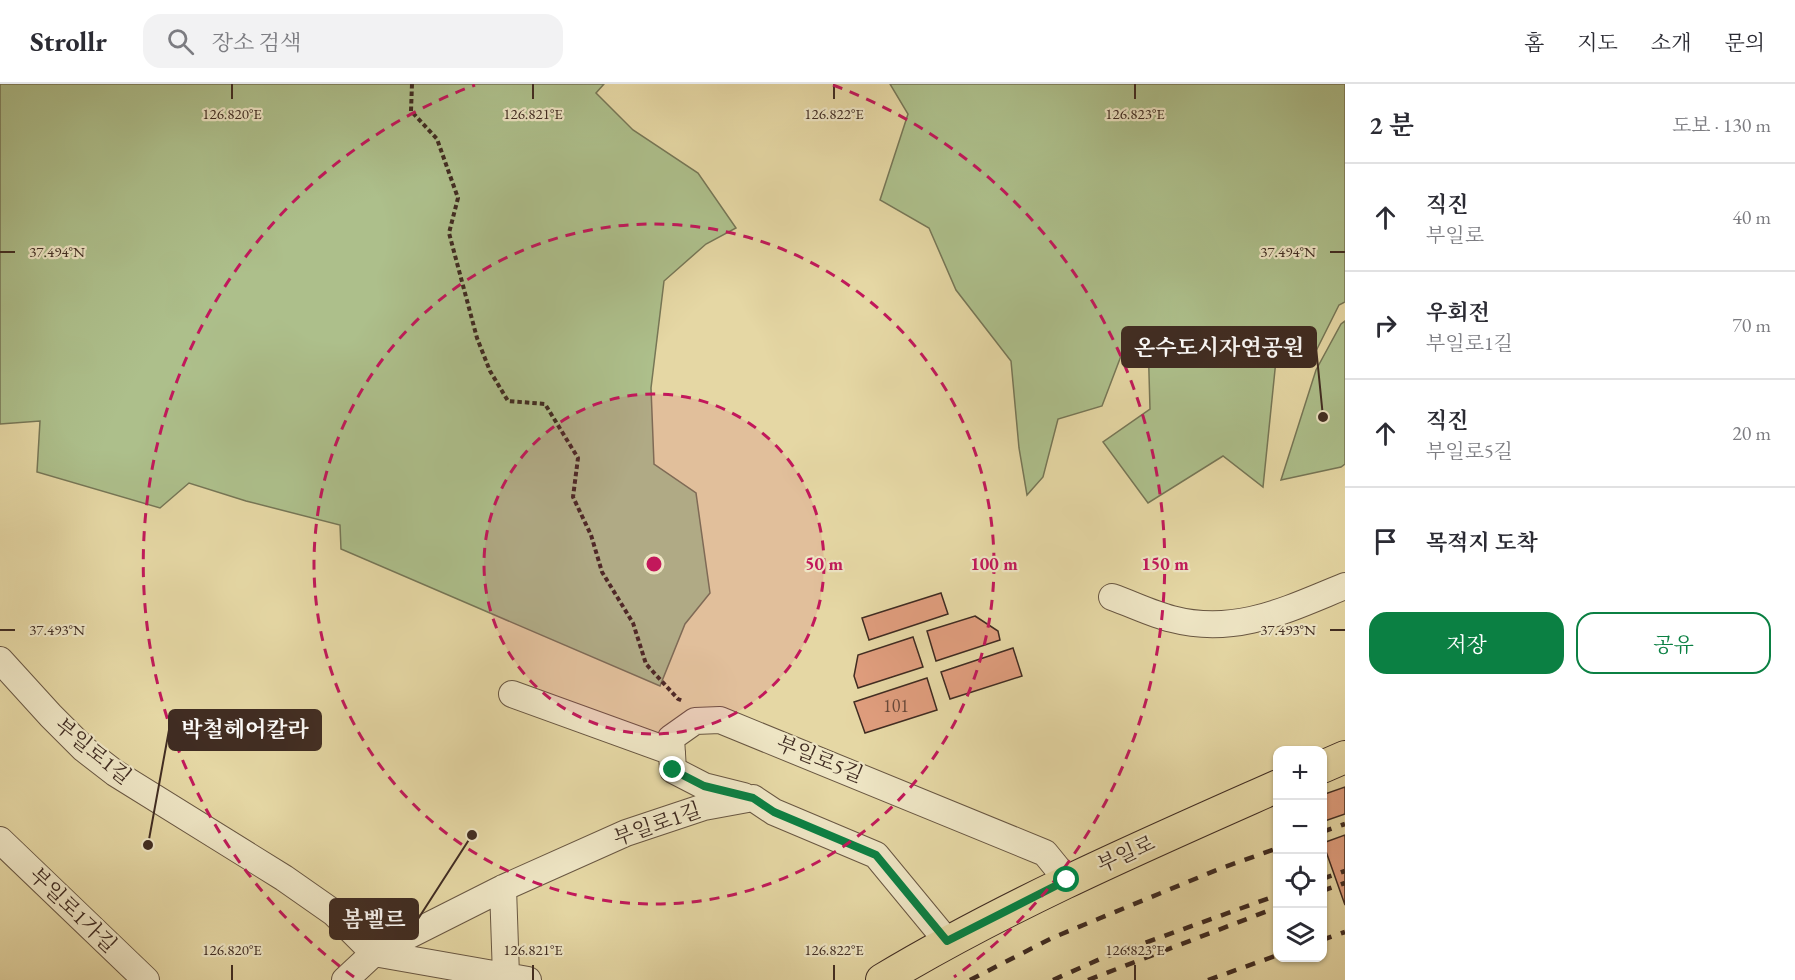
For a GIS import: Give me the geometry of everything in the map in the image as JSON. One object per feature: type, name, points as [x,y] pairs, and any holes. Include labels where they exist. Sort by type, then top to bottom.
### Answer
[{"type":"main road","points":[[1327,764],[1345,757]]},
{"type":"main road","name":"부일로","points":[[882,980],[947,941],[1067,880],[1273,788]]},
{"type":"street","points":[[1112,597],[1172,619],[1206,625],[1227,624],[1272,616],[1345,586]]},
{"type":"street","name":"부일로1길","points":[[1,665],[84,749],[115,773],[309,895],[334,913],[374,953],[503,888],[626,833],[704,807],[753,798]]},
{"type":"street","points":[[512,694],[672,752],[673,770],[704,786],[753,798],[774,812],[876,855],[947,941]]},
{"type":"street","name":"부일로5길","points":[[672,752],[671,738],[694,721],[720,720],[1045,852],[1067,880]]},
{"type":"street","name":"부일로1가길","points":[[0,840],[146,980]]},
{"type":"street","points":[[345,980],[374,953],[517,978],[503,888]]},
{"type":"path","points":[[412,84],[411,111],[437,139],[458,198],[449,233],[477,338],[490,372],[508,401],[545,404],[578,458],[573,497],[591,535],[602,572],[633,623],[646,664],[678,699],[720,720]]},
{"type":"green space","points":[[0,84],[604,84],[596,93],[633,130],[698,173],[736,228],[706,244],[664,281],[651,388],[654,464],[696,493],[710,593],[685,624],[660,686],[341,549],[340,525],[246,501],[189,483],[160,508],[37,472],[40,421],[0,424]]},
{"type":"green space","points":[[890,84],[1345,84],[1345,302],[1339,305],[1310,363],[1276,360],[1263,487],[1223,456],[1148,503],[1103,442],[1150,409],[1148,339],[1121,356],[1102,406],[1058,419],[1043,477],[1027,495],[1019,448],[1011,361],[956,290],[929,228],[880,200],[908,114]]},
{"type":"green space","points":[[1345,321],[1345,464],[1341,467],[1281,480],[1316,370],[1341,324]]},
{"type":"building","points":[[941,593],[948,614],[869,640],[862,618]]},
{"type":"building","points":[[975,616],[998,631],[1000,640],[936,661],[927,631]]},
{"type":"building","points":[[913,637],[923,667],[858,688],[854,676],[858,655]]},
{"type":"building","points":[[1013,648],[1022,676],[950,699],[941,672]]},
{"type":"building","points":[[927,678],[937,710],[865,733],[854,702]]},
{"type":"building","points":[[1345,787],[1345,814],[1327,820],[1327,793]]},
{"type":"building","points":[[1345,835],[1345,905],[1327,854],[1327,842]]},
{"type":"railway","points":[[1327,830],[1345,824]]},
{"type":"railway","points":[[970,980],[1052,938],[1219,869],[1273,850]]},
{"type":"railway","points":[[1327,877],[1345,871]]},
{"type":"railway","points":[[1327,889],[1345,883]]},
{"type":"railway","points":[[1053,980],[1100,959],[1273,897]]},
{"type":"railway","points":[[1088,980],[1275,908]]},
{"type":"railway","points":[[1327,938],[1345,932]]},
{"type":"railway","points":[[1208,980],[1273,957]]},
{"type":"place","name":"온수도시자연공원","points":[[1323,417]]},
{"type":"place","name":"봄벨르","points":[[472,835]]},
{"type":"place","name":"박철헤어칼라","points":[[148,845]]},
{"type":"route","points":[[673,770],[704,786],[753,798],[774,812],[876,855],[947,941],[1067,880]]}]
